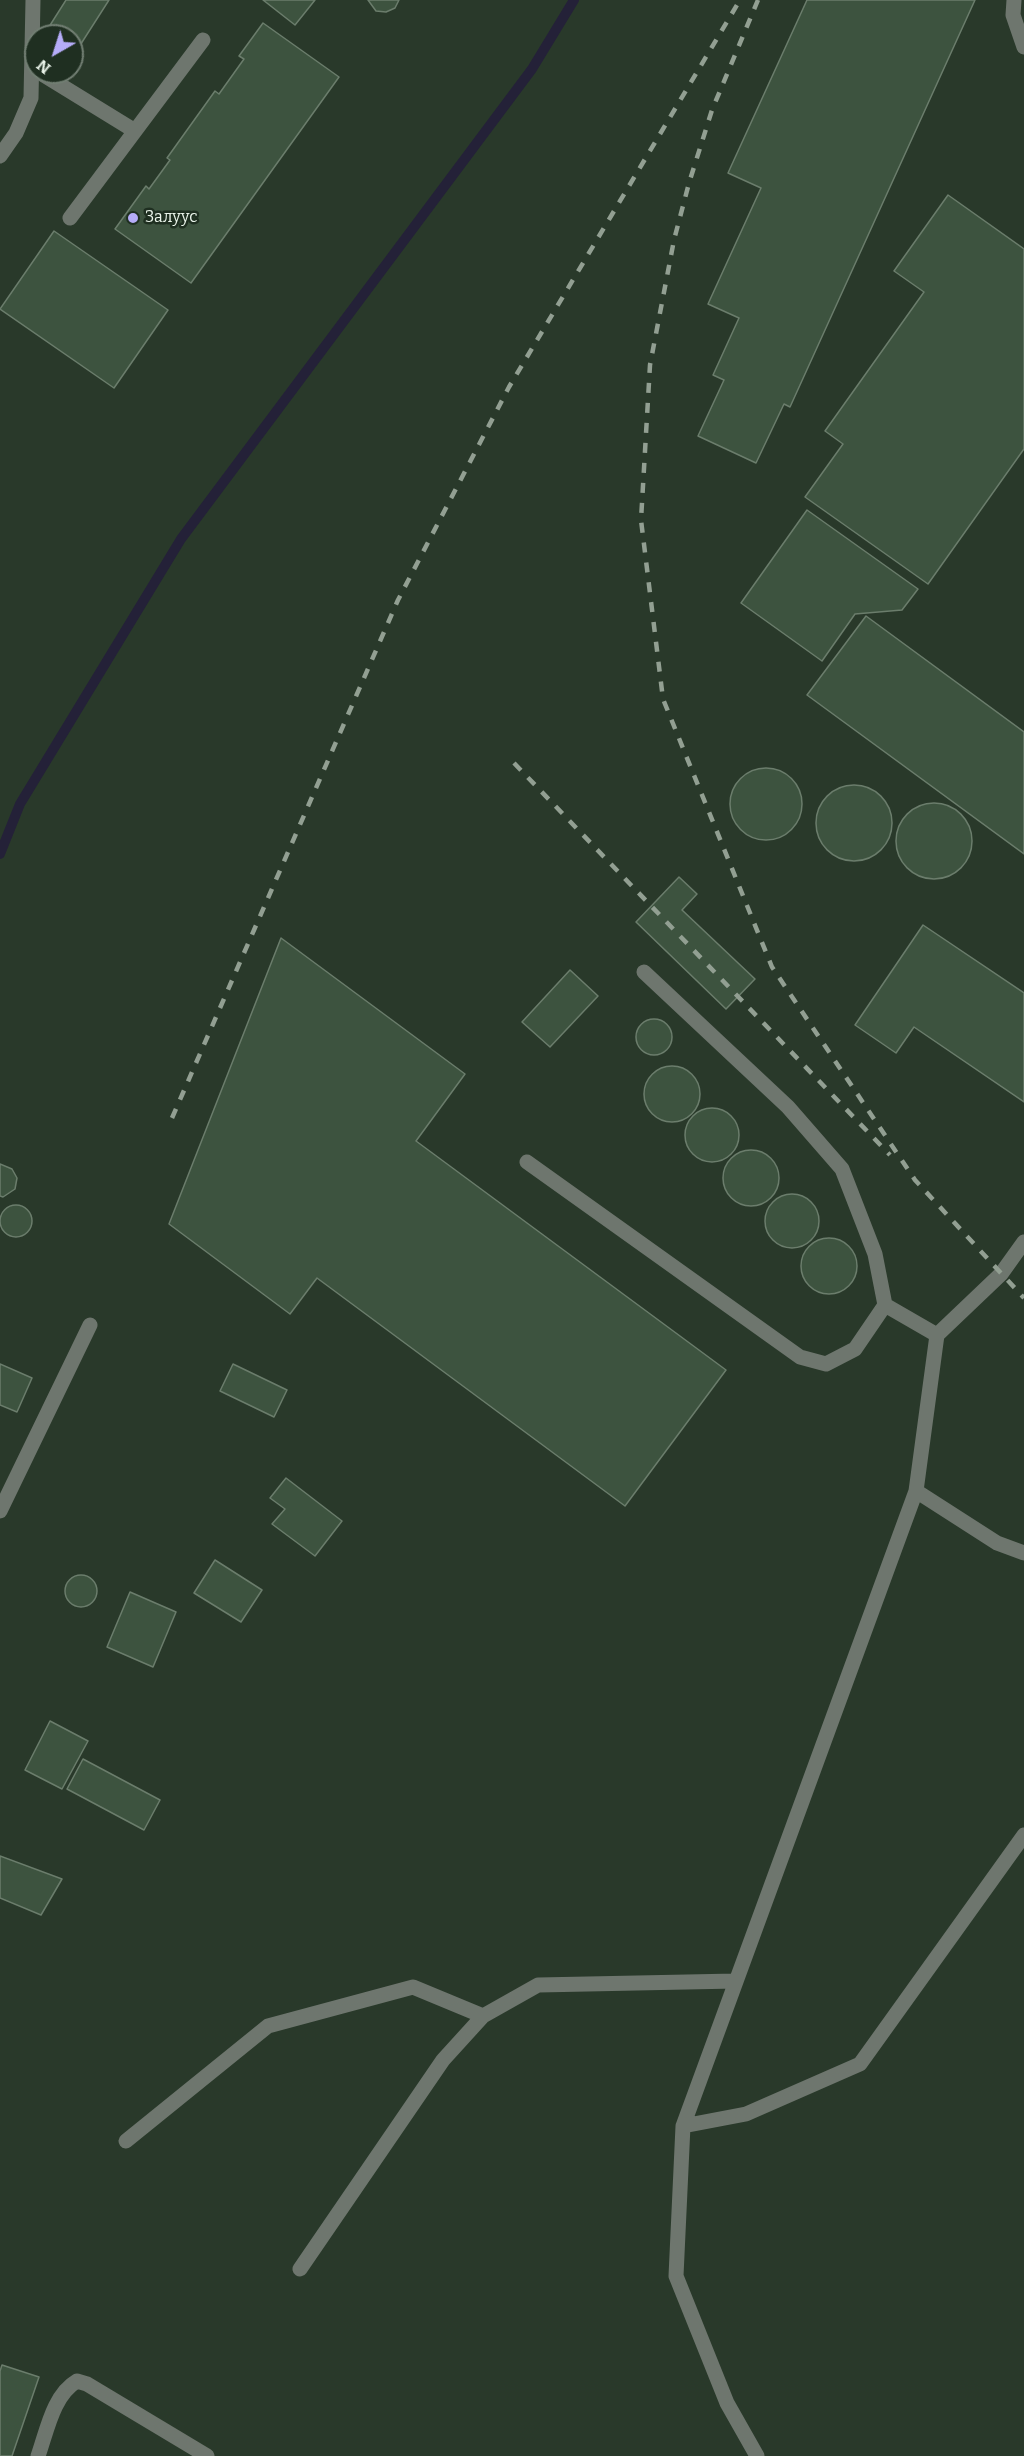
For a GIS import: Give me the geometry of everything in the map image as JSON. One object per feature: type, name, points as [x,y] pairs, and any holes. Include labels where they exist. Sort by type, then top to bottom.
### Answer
[{"type":"street","points":[[33,0],[34,24]]},
{"type":"street","points":[[1014,0],[1013,15],[1024,47]]},
{"type":"street","points":[[70,218],[203,40]]},
{"type":"street","points":[[0,156],[16,133],[31,98],[33,84]]},
{"type":"street","points":[[59,84],[135,131]]},
{"type":"street","points":[[527,1162],[800,1357],[826,1364],[855,1349],[885,1305],[875,1254],[842,1170],[788,1107],[644,972]]},
{"type":"street","points":[[758,2456],[727,2403],[676,2276],[683,2126],[916,1491],[937,1335],[1001,1274],[1024,1242]]},
{"type":"street","points":[[885,1305],[937,1335]]},
{"type":"street","points":[[0,1511],[90,1325]]},
{"type":"street","points":[[916,1491],[997,1543],[1024,1553]]},
{"type":"street","points":[[683,2126],[746,2114],[860,2064],[1024,1834]]},
{"type":"street","points":[[300,2270],[443,2060],[483,2016],[538,1985],[736,1981]]},
{"type":"street","points":[[126,2140],[268,2026],[413,1987],[483,2016]]},
{"type":"street","points":[[38,2456],[60,2395],[77,2380],[207,2456]]},
{"type":"building","points":[[66,0],[109,0],[84,39],[84,24],[51,24]]},
{"type":"building","points":[[263,0],[315,0],[295,25]]},
{"type":"building","points":[[368,0],[399,0],[395,8],[386,12],[376,11]]},
{"type":"building","points":[[807,0],[975,0],[790,407],[784,404],[756,463],[698,436],[724,380],[713,375],[739,318],[708,304],[761,188],[728,173]]},
{"type":"building","points":[[263,23],[339,77],[191,283],[115,229],[146,186],[149,189],[170,160],[167,158],[215,91],[219,94],[244,59],[239,56]]},
{"type":"building","points":[[948,195],[1024,249],[1024,449],[928,584],[805,497],[843,444],[825,431],[924,292],[894,271]]},
{"type":"building","points":[[54,231],[168,310],[114,388],[0,309]]},
{"type":"building","points":[[807,510],[918,589],[902,610],[855,614],[822,661],[741,603]]},
{"type":"building","points":[[866,616],[1024,732],[1024,854],[807,695]]},
{"type":"building","points":[[766,768],[786,774],[796,784],[802,804],[796,824],[786,834],[766,840],[746,834],[736,824],[730,804],[736,784],[746,774]]},
{"type":"building","points":[[854,785],[869,788],[881,796],[889,808],[892,823],[889,838],[881,850],[869,858],[854,861],[839,858],[827,850],[819,838],[816,823],[819,808],[827,796],[839,788]]},
{"type":"building","points":[[934,803],[948,806],[961,814],[969,827],[972,841],[969,855],[961,868],[948,876],[934,879],[920,876],[907,868],[899,855],[896,841],[899,827],[907,814],[920,806]]},
{"type":"building","points":[[679,877],[697,894],[682,910],[755,979],[726,1009],[636,922]]},
{"type":"building","points":[[923,925],[1024,993],[1024,1102],[914,1027],[896,1053],[855,1025]]},
{"type":"building","points":[[281,938],[465,1074],[416,1141],[726,1370],[625,1506],[317,1278],[290,1314],[169,1224]]},
{"type":"building","points":[[570,970],[598,996],[550,1047],[522,1022]]},
{"type":"building","points":[[654,1019],[667,1024],[672,1037],[667,1050],[654,1055],[641,1050],[636,1037],[641,1024]]},
{"type":"building","points":[[666,1066],[678,1066],[688,1070],[696,1078],[700,1094],[696,1110],[688,1118],[678,1122],[666,1122],[656,1118],[648,1110],[644,1100],[644,1088],[648,1078],[656,1070]]},
{"type":"building","points":[[712,1108],[722,1110],[731,1116],[737,1125],[739,1135],[737,1145],[731,1154],[722,1160],[712,1162],[702,1160],[693,1154],[687,1145],[685,1135],[687,1125],[693,1116],[702,1110]]},
{"type":"building","points":[[745,1150],[757,1150],[767,1154],[775,1162],[779,1178],[775,1194],[767,1202],[757,1206],[745,1206],[735,1202],[727,1194],[723,1184],[723,1172],[727,1162],[735,1154]]},
{"type":"building","points":[[0,1164],[12,1169],[17,1178],[15,1189],[3,1197],[0,1196]]},
{"type":"building","points":[[792,1194],[802,1196],[811,1202],[817,1211],[819,1221],[817,1231],[811,1240],[802,1246],[792,1248],[782,1246],[773,1240],[767,1231],[765,1221],[767,1211],[773,1202],[782,1196]]},
{"type":"building","points":[[16,1205],[27,1210],[32,1221],[27,1232],[16,1237],[5,1232],[0,1221],[5,1210]]},
{"type":"building","points":[[824,1238],[834,1238],[849,1246],[855,1255],[857,1266],[855,1277],[849,1286],[834,1294],[824,1294],[813,1289],[806,1282],[801,1271],[801,1261],[806,1250],[813,1243]]},
{"type":"building","points":[[0,1364],[32,1378],[17,1412],[0,1405]]},
{"type":"building","points":[[233,1364],[287,1390],[274,1417],[220,1391]]},
{"type":"building","points":[[286,1478],[342,1521],[315,1556],[272,1524],[285,1509],[270,1498]]},
{"type":"building","points":[[215,1560],[262,1590],[241,1622],[194,1593]]},
{"type":"building","points":[[81,1575],[92,1580],[97,1591],[92,1602],[81,1607],[70,1602],[65,1591],[70,1580]]},
{"type":"building","points":[[130,1592],[176,1612],[153,1667],[107,1647]]},
{"type":"building","points":[[50,1721],[88,1741],[62,1789],[25,1770]]},
{"type":"building","points":[[83,1759],[160,1800],[144,1830],[67,1789]]},
{"type":"building","points":[[0,1856],[62,1879],[41,1915],[0,1898]]},
{"type":"building","points":[[2,2365],[39,2377],[12,2456],[0,2456],[0,2371]]},
{"type":"waterway","points":[[0,854],[20,804],[181,539],[532,69],[574,0]]},
{"type":"railway","points":[[172,1118],[398,600],[509,387],[740,0]]},
{"type":"railway","points":[[758,0],[712,110],[689,183],[674,240],[650,365],[641,520],[663,699],[772,967],[915,1180],[1024,1298]]},
{"type":"railway","points":[[514,763],[890,1155]]},
{"type":"place","name":"Залуус","points":[[133,218]]}]
